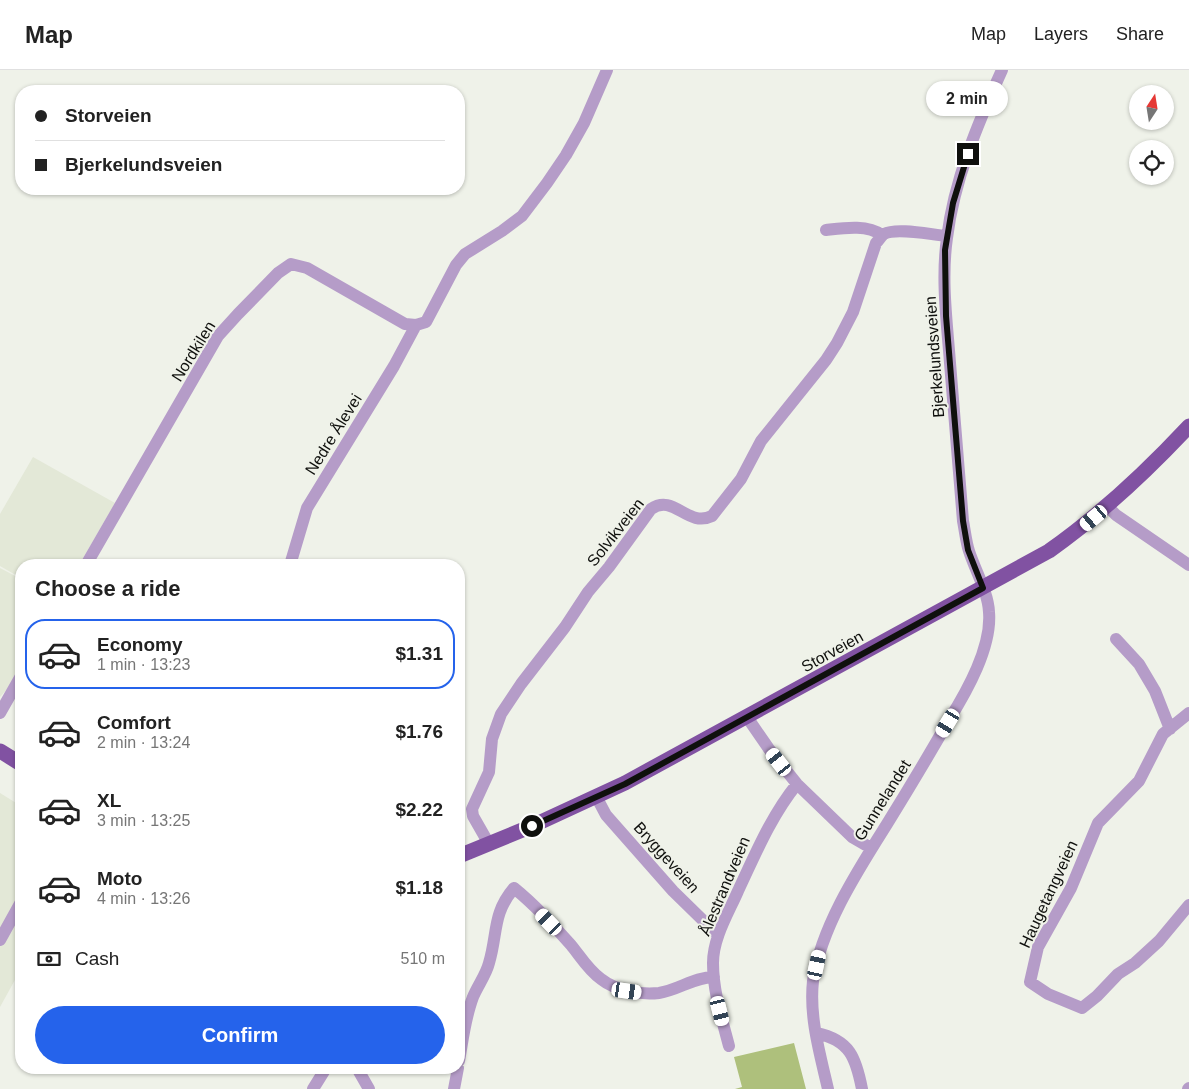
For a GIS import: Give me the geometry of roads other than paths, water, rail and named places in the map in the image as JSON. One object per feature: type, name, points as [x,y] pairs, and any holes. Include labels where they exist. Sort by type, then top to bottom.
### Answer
[{"type":"main road","name":"Storveien","points":[[465,854],[597,798],[1049,551],[1080,529],[1107,506],[1189,426]]},
{"type":"main road","points":[[0,751],[15,760]]},
{"type":"street","name":"Nedre Ålevei","points":[[292,559],[307,508],[394,366],[416,325],[426,322],[456,265],[465,254],[522,216],[566,155],[584,123],[607,70]]},
{"type":"street","name":"Bjerkelundsveien","points":[[983,588],[968,550],[963,521],[946,316],[945,250],[953,203],[960,178],[973,140],[1002,70]]},
{"type":"street","points":[[826,230],[855,228],[876,230],[882,235],[889,232],[904,232],[947,236]]},
{"type":"street","name":"Solvikveien","points":[[489,844],[473,816],[472,809],[488,772],[492,739],[501,714],[521,684],[565,627],[588,592],[651,510],[658,504],[665,504],[699,519],[707,519],[718,509],[741,479],[761,441],[837,343],[853,312],[876,243],[882,235]]},
{"type":"street","name":"Nordkilen","points":[[89,559],[218,336],[278,273],[291,264],[307,268],[405,324],[416,325]]},
{"type":"street","points":[[1107,506],[1116,515],[1189,565]]},
{"type":"street","name":"Gunnelandet","points":[[828,1089],[812,1004],[813,981],[820,950],[828,926],[871,848],[956,708],[978,663],[987,637],[990,611],[983,588]]},
{"type":"street","points":[[1116,639],[1139,664],[1155,691],[1170,729]]},
{"type":"street","points":[[0,713],[15,687]]},
{"type":"street","name":"Haugetangveien","points":[[1189,713],[1163,734],[1139,781],[1098,823],[1071,888],[1038,947],[1030,982],[1048,994],[1082,1008],[1118,974],[1135,963],[1159,941],[1189,905]]},
{"type":"street","points":[[747,717],[769,749],[797,784],[852,837],[871,848]]},
{"type":"street","name":"Ålestrandveien","points":[[729,1046],[716,994],[714,976],[713,962],[718,935],[762,840],[786,797],[797,784]]},
{"type":"street","name":"Bryggeveien","points":[[597,798],[606,815],[673,891],[718,935]]},
{"type":"street","points":[[465,1024],[474,996],[490,961],[495,928],[504,902],[514,888],[560,933],[600,979],[611,985],[627,991],[660,993],[702,977],[714,976]]},
{"type":"street","points":[[0,940],[15,913]]},
{"type":"street","points":[[816,1032],[828,1035],[848,1048],[857,1064],[862,1089]]},
{"type":"street","points":[[313,1089],[322,1074]]},
{"type":"street","points":[[360,1074],[369,1089]]},
{"type":"street","points":[[454,1089],[457,1074]]}]
